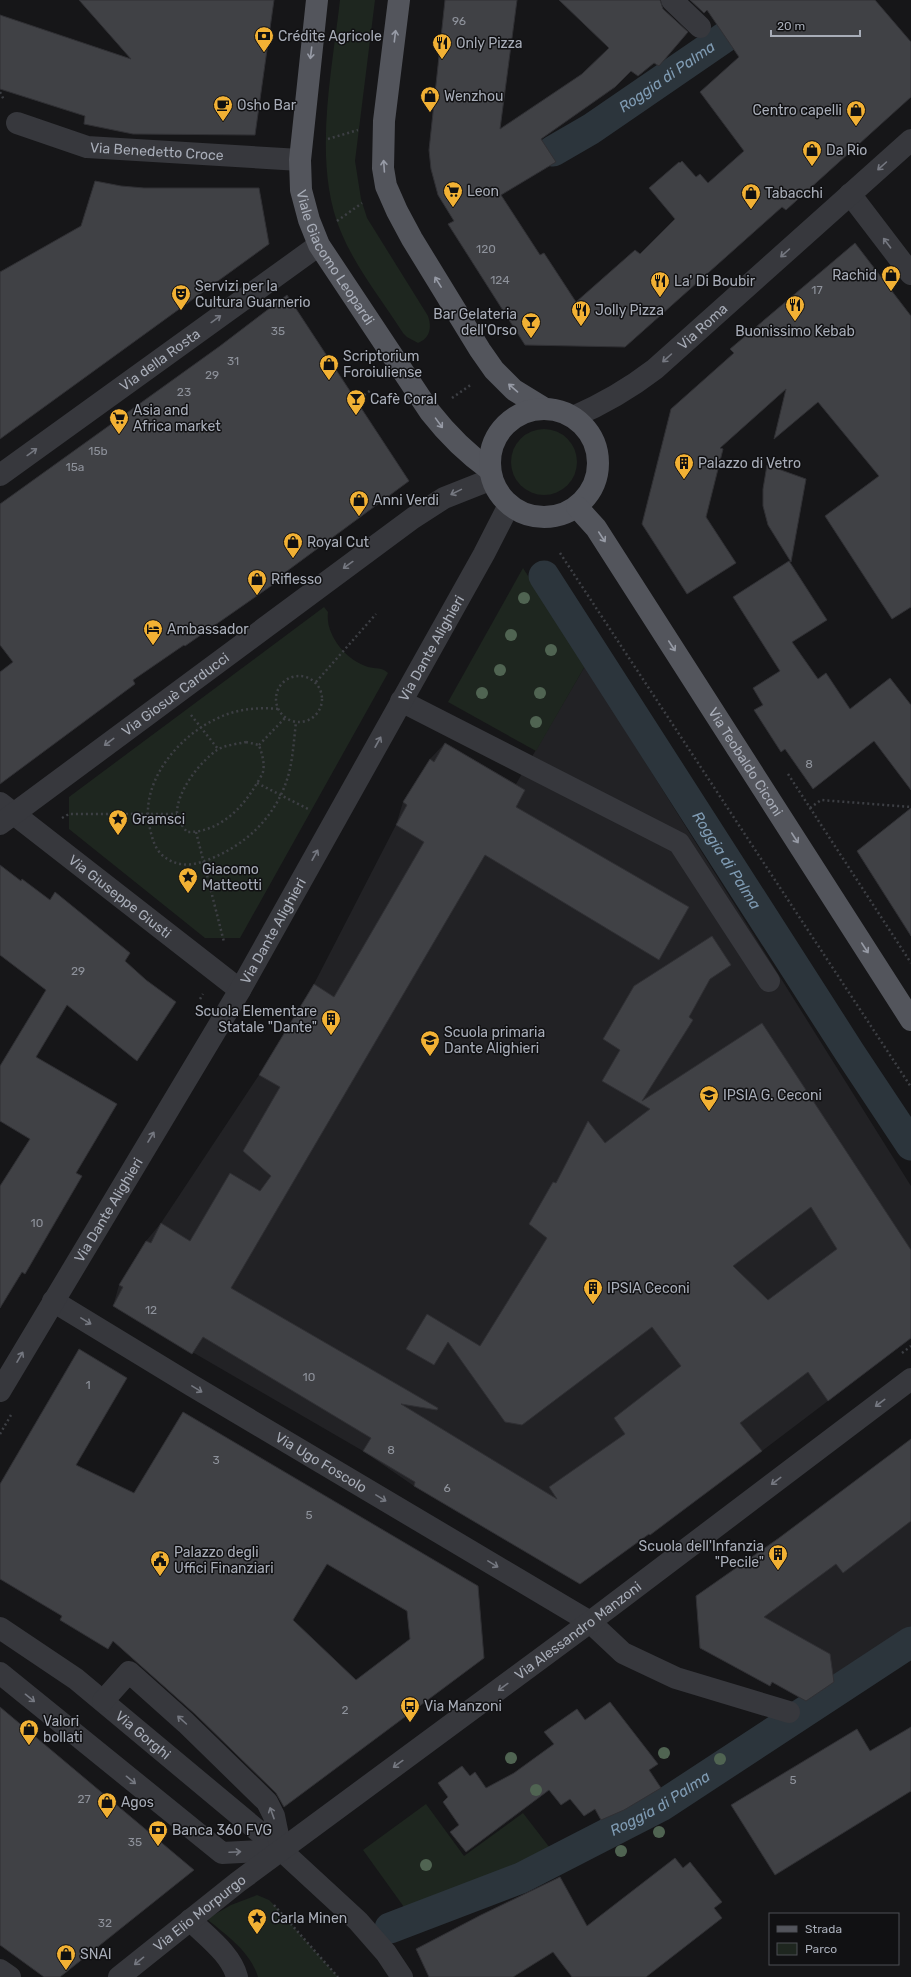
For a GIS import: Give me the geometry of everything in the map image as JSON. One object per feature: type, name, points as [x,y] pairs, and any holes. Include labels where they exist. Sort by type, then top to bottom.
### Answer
[{"type":"main road","name":"Viale Giacomo Leopardi","points":[[317,0],[300,160],[301,190],[309,220],[319,245],[410,382],[446,433],[491,474]]},
{"type":"main road","points":[[399,0],[384,121],[383,168],[386,186],[396,212],[494,370],[514,390],[545,409]]},
{"type":"main road","points":[[545,409],[560,411],[573,417],[587,429],[595,444],[599,461],[596,479],[589,495],[577,507],[564,514],[550,518],[535,517],[521,513],[509,505],[499,493],[491,474],[491,452],[498,434],[511,420],[527,412],[545,409]]},
{"type":"main road","name":"Via Teobaldo Ciconi","points":[[577,507],[596,528],[911,1020]]},
{"type":"street","points":[[672,0],[700,27]]},
{"type":"street","name":"Via Benedetto Croce","points":[[17,123],[87,147],[300,160]]},
{"type":"street","name":"Via Roma","points":[[573,417],[605,403],[633,386],[655,369],[911,140]]},
{"type":"street","points":[[850,194],[911,274]]},
{"type":"street","name":"Via della Rosta","points":[[0,475],[319,245]]},
{"type":"street","name":"Via Giosuè Carducci","points":[[5,813],[413,518],[444,498],[491,474]]},
{"type":"street","name":"Via Dante Alighieri","points":[[0,1391],[240,990],[484,554],[509,505]]},
{"type":"street","points":[[401,701],[679,843],[769,981]]},
{"type":"street","name":"Via Giuseppe Giusti","points":[[5,813],[240,990]]},
{"type":"street","name":"Via Ugo Foscolo","points":[[53,1301],[204,1393],[590,1622],[623,1653],[676,1678],[789,1712]]},
{"type":"street","name":"Via Alessandro Manzoni","points":[[281,1850],[590,1622],[911,1379]]},
{"type":"street","name":"Via Gorghi","points":[[0,1628],[76,1679],[281,1850],[358,1922],[386,1953],[402,1977]]},
{"type":"street","points":[[0,1673],[222,1853],[281,1850],[274,1816],[267,1802],[186,1723],[129,1672],[103,1701]]},
{"type":"street","name":"Via Elio Morpurgo","points":[[119,1977],[281,1850]]},
{"type":"street","points":[[190,1920],[233,1965],[237,1977]]},
{"type":"street","points":[[0,1970],[10,1977]]},
{"type":"path","points":[[326,140],[359,130]]},
{"type":"path","points":[[337,221],[362,203]]},
{"type":"path","points":[[451,398],[478,381]]},
{"type":"path","points":[[356,401],[371,390]]},
{"type":"path","points":[[560,553],[911,1087]]},
{"type":"path","points":[[316,682],[376,614]]},
{"type":"path","points":[[303,676],[316,682],[322,695],[322,703],[320,710],[310,720],[296,722],[285,718],[278,709],[276,695],[283,682],[289,678],[303,676]]},
{"type":"path","points":[[278,709],[261,708],[234,712],[216,719],[183,742],[168,758],[159,773],[152,791],[147,814],[152,838],[161,854],[182,865],[191,866],[228,852],[245,840],[270,815],[280,795],[289,774],[296,722]]},
{"type":"path","points":[[190,713],[218,749]]},
{"type":"path","points":[[259,745],[285,718]]},
{"type":"path","points":[[246,742],[259,745],[263,760],[263,773],[246,801],[234,813],[217,825],[196,832],[187,832],[181,824],[177,814],[182,793],[199,766],[218,749],[246,742]]},
{"type":"path","points":[[257,783],[314,812]]},
{"type":"path","points":[[810,808],[821,800],[911,807]]},
{"type":"path","points":[[69,814],[177,814]]},
{"type":"path","points":[[196,832],[202,862],[225,948]]},
{"type":"path","points":[[274,1904],[338,1977]]},
{"type":"shaded area","points":[[585,666],[911,1186],[911,1338],[762,1451],[580,1584],[414,1486],[363,1451],[113,1306],[119,1285],[146,1241],[161,1223],[259,1075],[314,984],[396,825],[403,802],[430,759],[445,743],[516,784]]},
{"type":"shaded area","name":"Scuola dell'Infanzia \"Pecile\"","points":[[911,1439],[911,1628],[806,1701],[772,1682],[770,1686],[700,1648],[696,1596],[779,1538]]},
{"type":"green space","points":[[340,0],[375,0],[355,161],[361,199],[367,218],[428,316],[430,325],[429,332],[422,341],[418,343],[403,333],[362,271],[341,232],[332,205],[327,177],[327,117],[329,87]]},
{"type":"green space","points":[[544,429],[557,431],[567,439],[575,449],[577,462],[575,475],[567,485],[557,493],[544,495],[531,493],[521,485],[513,475],[511,462],[513,449],[521,439],[531,431]]},
{"type":"green space","points":[[523,568],[585,666],[536,751],[448,702]]},
{"type":"green space","points":[[324,607],[328,612],[328,621],[334,638],[345,653],[360,664],[381,669],[388,673],[240,938],[205,938],[69,829],[69,797]]},
{"type":"green space","points":[[426,1804],[464,1856],[523,1813],[550,1848],[476,1887],[409,1914],[363,1850]]},
{"type":"green space","points":[[257,1895],[269,1900],[274,1905],[338,1977],[258,1977],[244,1952],[207,1919],[231,1905]]},
{"type":"building","points":[[79,0],[274,0],[255,135],[133,134],[84,124],[85,116],[0,89],[0,15],[131,59]]},
{"type":"building","points":[[445,0],[517,0],[500,129],[582,74],[609,48],[559,0],[660,0],[663,9],[688,32],[659,66],[654,63],[638,76],[631,71],[615,87],[541,139],[556,162],[501,195],[540,255],[544,253],[576,302],[635,250],[640,254],[675,219],[649,188],[682,161],[696,177],[700,174],[708,183],[744,151],[700,92],[739,57],[707,10],[704,13],[690,0],[875,0],[911,42],[911,97],[786,210],[782,207],[625,347],[525,345],[448,224],[454,221],[438,195],[431,169],[429,150]]},
{"type":"building","points":[[95,181],[121,186],[144,188],[259,188],[269,244],[0,439],[0,272],[81,226]]},
{"type":"building","points":[[855,243],[911,316],[911,607],[892,619],[825,516],[879,476],[818,402],[774,439],[786,389],[720,448],[723,449],[706,517],[736,563],[687,594],[642,524],[671,409],[734,353],[730,349]]},
{"type":"building","points":[[287,295],[409,481],[279,577],[281,579],[185,646],[184,645],[133,680],[135,684],[0,784],[0,672],[13,662],[0,645],[0,504],[220,346]]},
{"type":"building","points":[[767,465],[806,479],[791,562],[768,525],[763,506],[763,489]]},
{"type":"building","points":[[789,561],[827,620],[792,642],[818,679],[826,673],[850,709],[890,678],[911,705],[911,790],[874,741],[813,789],[785,749],[781,752],[754,710],[763,705],[753,688],[780,671],[733,597]]},
{"type":"building","name":"IPSIA G. Ceconi","points":[[445,743],[525,790],[516,807],[689,907],[659,960],[485,855],[231,1288],[438,1408],[437,1410],[401,1404],[557,1499],[549,1487],[625,1434],[614,1418],[681,1366],[652,1327],[522,1425],[505,1422],[448,1342],[434,1365],[406,1349],[427,1314],[480,1346],[547,1238],[529,1224],[553,1182],[556,1183],[588,1121],[605,1143],[650,1109],[602,1081],[620,1050],[603,1039],[634,986],[712,936],[731,965],[710,979],[689,1017],[693,1020],[642,1101],[762,1023],[911,1250],[911,1338],[828,1401],[808,1372],[740,1423],[762,1451],[650,1535],[649,1534],[580,1584],[414,1486],[415,1482],[363,1451],[371,1438],[203,1337],[192,1354],[113,1306],[123,1287],[119,1285],[146,1241],[151,1243],[161,1223],[190,1241],[230,1173],[260,1191],[271,1176],[243,1151],[280,1087],[259,1075],[314,984],[334,997],[424,842],[396,825],[407,805],[403,802],[430,759],[434,762]],"holes":[[[811,1207],[837,1249],[768,1300],[733,1266]]]},
{"type":"building","points":[[911,808],[911,936],[857,851]]},
{"type":"building","points":[[0,865],[50,900],[55,892],[130,953],[125,961],[146,980],[176,1002],[137,1061],[67,1005],[36,1057],[117,1104],[76,1173],[82,1176],[25,1274],[22,1272],[0,1308],[0,1186],[30,1139],[0,1121],[0,1066],[46,990],[0,955]]},
{"type":"building","name":"Palazzo degli Uffici Finanziari","points":[[79,1349],[127,1378],[76,1465],[134,1493],[183,1412],[478,1586],[484,1658],[284,1807],[276,1793],[195,1714],[113,1641],[108,1649],[60,1620],[62,1616],[0,1579],[0,1484]],"holes":[[[327,1564],[407,1611],[410,1639],[356,1680],[293,1620]]]},
{"type":"building","name":"Scuola dell'Infanzia \"Pecile\"","points":[[911,1439],[911,1521],[843,1573],[836,1564],[764,1617],[830,1654],[834,1682],[806,1701],[772,1682],[770,1686],[700,1648],[696,1596],[779,1538]]},
{"type":"building","points":[[610,1702],[658,1764],[649,1770],[661,1788],[624,1810],[601,1820],[595,1809],[584,1816],[570,1799],[561,1805],[549,1790],[466,1852],[450,1832],[459,1825],[443,1802],[448,1797],[438,1783],[462,1766],[470,1776],[475,1772],[486,1788],[514,1773],[554,1744],[544,1732],[577,1709],[585,1720]]},
{"type":"building","points":[[0,1707],[194,1870],[60,1977],[44,1977],[0,1945]]},
{"type":"building","points":[[911,1727],[911,1791],[775,1875],[731,1805],[857,1729],[870,1751]]},
{"type":"building","points":[[675,1858],[683,1868],[690,1862],[722,1902],[714,1908],[722,1918],[646,1977],[572,1977],[553,1952],[513,1977],[429,1977],[416,1949],[481,1915],[560,1877],[587,1926]]},
{"type":"waterway","name":"Roggia di Palma","points":[[553,151],[591,129],[779,0]]},
{"type":"waterway","name":"Roggia di Palma","points":[[544,576],[850,1053],[911,1145]]},
{"type":"waterway","name":"Roggia di Palma","points":[[390,1928],[521,1878],[661,1806],[911,1642]]},
{"type":"place","name":"Crédite Agricole","points":[[264,53]]},
{"type":"place","name":"Only Pizza","points":[[442,60]]},
{"type":"place","name":"Wenzhou","points":[[430,113]]},
{"type":"place","name":"Osho Bar","points":[[223,122]]},
{"type":"place","name":"Centro capelli","points":[[856,127]]},
{"type":"place","name":"Da Rio","points":[[812,167]]},
{"type":"place","name":"Leon","points":[[453,208]]},
{"type":"place","name":"Tabacchi","points":[[751,210]]},
{"type":"place","name":"Rachid","points":[[891,292]]},
{"type":"place","name":"La' Di Boubir","points":[[660,298]]},
{"type":"place","name":"Servizi per la Cultura Guarnerio","points":[[181,311]]},
{"type":"place","name":"Buonissimo Kebab","points":[[795,322]]},
{"type":"place","name":"Jolly Pizza","points":[[581,327]]},
{"type":"place","name":"Bar Gelateria dell'Orso","points":[[531,339]]},
{"type":"place","name":"Scriptorium Foroiuliense","points":[[329,381]]},
{"type":"place","name":"Cafè Coral","points":[[356,416]]},
{"type":"place","name":"Asia and Africa market","points":[[119,435]]},
{"type":"place","name":"Palazzo di Vetro","points":[[684,480]]},
{"type":"place","name":"Anni Verdi","points":[[359,517]]},
{"type":"place","name":"Royal Cut","points":[[293,559]]},
{"type":"place","name":"Riflesso","points":[[257,596]]},
{"type":"place","name":"Ambassador","points":[[153,646]]},
{"type":"place","name":"Gramsci","points":[[118,836]]},
{"type":"place","name":"Giacomo Matteotti","points":[[188,894]]},
{"type":"place","name":"Scuola Elementare Statale \"Dante\"","points":[[331,1036]]},
{"type":"place","name":"Scuola primaria Dante Alighieri","points":[[430,1057]]},
{"type":"place","name":"IPSIA G. Ceconi","points":[[709,1112]]},
{"type":"place","name":"IPSIA Ceconi","points":[[593,1305]]},
{"type":"place","name":"Scuola dell'Infanzia \"Pecile\"","points":[[778,1571]]},
{"type":"place","name":"Palazzo degli Uffici Finanziari","points":[[160,1577]]},
{"type":"place","name":"Via Manzoni","points":[[410,1723]]},
{"type":"place","name":"Valori bollati","points":[[29,1746]]},
{"type":"place","name":"Agos","points":[[107,1819]]},
{"type":"place","name":"Banca 360 FVG","points":[[158,1847]]},
{"type":"place","name":"Carla Minen","points":[[257,1935]]},
{"type":"place","name":"SNAI","points":[[66,1971]]}]
